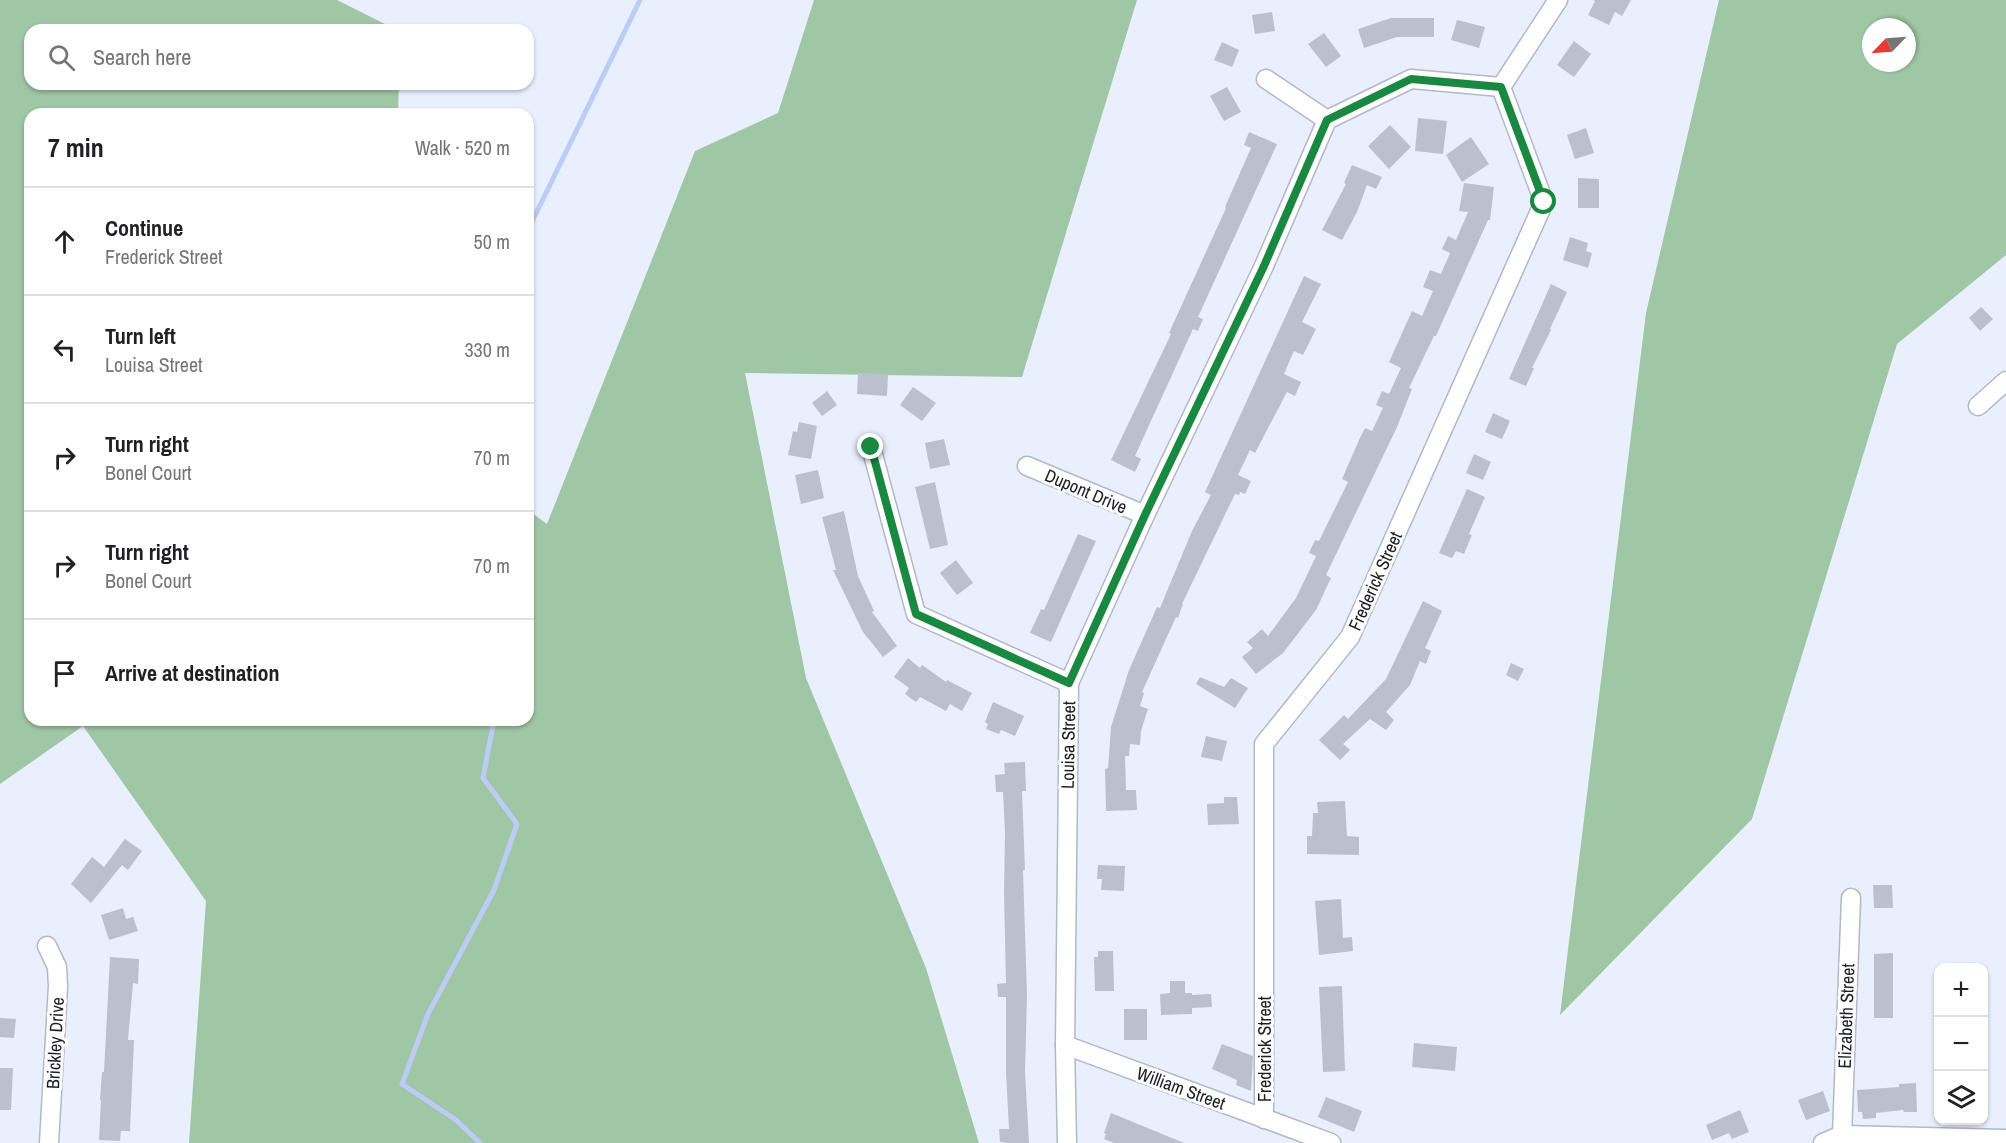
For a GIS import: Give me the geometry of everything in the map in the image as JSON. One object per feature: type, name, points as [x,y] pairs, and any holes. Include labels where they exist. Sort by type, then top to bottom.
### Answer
[{"type":"street","points":[[1266,79],[1327,120],[1411,79],[1501,87],[1558,0]]},
{"type":"street","name":"Frederick Street","points":[[1264,1119],[1264,744],[1350,637],[1544,202],[1501,87]]},
{"type":"street","name":"Louisa Street","points":[[1067,1143],[1065,1045],[1069,683],[1145,515],[1264,266],[1327,120]]},
{"type":"street","points":[[1978,406],[2006,381]]},
{"type":"street","points":[[871,447],[916,614],[1069,683]]},
{"type":"street","name":"Dupont Drive","points":[[1027,466],[1145,515]]},
{"type":"street","name":"Elizabeth Street","points":[[1842,1136],[1851,898]]},
{"type":"street","name":"Brickley Drive","points":[[47,945],[57,967],[58,986],[49,1143]]},
{"type":"street","name":"William Street","points":[[1065,1045],[1331,1143]]},
{"type":"street","points":[[1823,1143],[1842,1136],[2006,1139]]},
{"type":"green space","points":[[0,0],[337,0],[385,24],[24,24],[24,90],[399,90],[398,108],[24,108],[24,726],[83,726],[0,784]]},
{"type":"green space","points":[[814,0],[1137,0],[1022,377],[745,373],[806,678],[926,968],[979,1143],[189,1143],[206,901],[83,726],[534,726],[534,514],[547,524],[695,151],[778,113]]},
{"type":"green space","points":[[1719,0],[2006,0],[2006,255],[1897,344],[1752,819],[1560,1015],[1646,313]]},
{"type":"building","points":[[1593,0],[1631,0],[1622,16],[1615,12],[1609,25],[1588,15],[1595,1]]},
{"type":"building","points":[[1272,12],[1275,31],[1255,34],[1252,15]]},
{"type":"building","points":[[1391,18],[1434,18],[1434,37],[1397,37],[1364,48],[1358,29]]},
{"type":"building","points":[[1457,20],[1485,27],[1479,48],[1451,40]]},
{"type":"building","points":[[1324,33],[1341,56],[1326,67],[1308,44]]},
{"type":"building","points":[[1574,41],[1591,54],[1574,77],[1557,65]]},
{"type":"building","points":[[1222,42],[1239,50],[1232,67],[1214,60]]},
{"type":"building","points":[[1227,87],[1241,112],[1224,121],[1210,96]]},
{"type":"building","points":[[1418,118],[1447,121],[1443,154],[1415,151]]},
{"type":"building","points":[[1390,125],[1411,147],[1389,169],[1368,146]]},
{"type":"building","points":[[1586,128],[1594,153],[1575,159],[1567,135]]},
{"type":"building","points":[[1249,132],[1277,144],[1198,317],[1203,319],[1198,331],[1193,329],[1135,456],[1141,459],[1135,472],[1111,460],[1171,334],[1169,333],[1226,208],[1251,148],[1244,145]]},
{"type":"building","points":[[1471,137],[1489,164],[1462,182],[1446,155]]},
{"type":"building","points":[[1352,165],[1382,177],[1376,189],[1367,185],[1357,212],[1342,240],[1322,230],[1346,184],[1344,183]]},
{"type":"building","points":[[1578,178],[1599,179],[1599,208],[1578,208]]},
{"type":"building","points":[[1464,183],[1494,187],[1490,220],[1488,220],[1436,336],[1409,388],[1412,389],[1397,427],[1326,575],[1331,578],[1316,610],[1283,653],[1256,674],[1242,657],[1253,648],[1247,642],[1262,629],[1268,636],[1296,598],[1316,556],[1309,553],[1315,540],[1319,541],[1348,482],[1342,479],[1359,440],[1365,428],[1372,431],[1383,408],[1376,405],[1382,391],[1389,394],[1401,368],[1389,362],[1412,311],[1422,316],[1433,291],[1423,287],[1430,270],[1441,274],[1450,253],[1442,249],[1448,236],[1456,240],[1468,212],[1459,211]]},
{"type":"building","points":[[1570,237],[1588,243],[1586,251],[1592,253],[1588,268],[1563,260]]},
{"type":"building","points":[[1304,276],[1321,284],[1302,322],[1316,329],[1303,355],[1294,351],[1284,374],[1301,382],[1295,396],[1287,392],[1255,453],[1250,450],[1238,475],[1251,481],[1245,494],[1240,492],[1239,495],[1235,494],[1142,692],[1144,693],[1140,706],[1148,709],[1141,731],[1140,745],[1130,744],[1129,756],[1125,756],[1126,790],[1136,790],[1137,810],[1106,811],[1105,769],[1108,768],[1111,727],[1129,670],[1157,607],[1160,608],[1192,531],[1211,495],[1205,492]]},
{"type":"building","points":[[1551,284],[1567,292],[1526,386],[1509,379]]},
{"type":"building","points":[[1981,307],[1993,319],[1980,331],[1969,318]]},
{"type":"building","points":[[858,373],[888,374],[887,396],[857,394]]},
{"type":"building","points":[[913,387],[936,403],[922,421],[900,405]]},
{"type":"building","points":[[827,391],[837,405],[822,416],[812,403]]},
{"type":"building","points":[[1493,413],[1510,421],[1502,439],[1485,432]]},
{"type":"building","points":[[799,422],[817,426],[811,459],[788,455],[793,431],[797,432]]},
{"type":"building","points":[[944,439],[950,465],[930,469],[925,443]]},
{"type":"building","points":[[1474,454],[1491,462],[1483,480],[1466,473]]},
{"type":"building","points":[[818,470],[824,498],[801,504],[795,475]]},
{"type":"building","points":[[935,482],[948,545],[930,549],[915,487]]},
{"type":"building","points":[[1467,489],[1485,497],[1469,534],[1472,535],[1464,554],[1456,551],[1452,558],[1439,553]]},
{"type":"building","points":[[844,511],[858,576],[874,611],[872,612],[897,646],[883,657],[863,632],[833,570],[836,570],[822,517]]},
{"type":"building","points":[[1078,534],[1096,541],[1051,642],[1030,633],[1041,609],[1044,610]]},
{"type":"building","points":[[956,560],[973,583],[957,595],[940,573]]},
{"type":"building","points":[[1423,601],[1442,611],[1425,648],[1431,651],[1426,664],[1420,661],[1410,685],[1386,712],[1394,720],[1386,730],[1370,719],[1343,744],[1350,750],[1340,760],[1319,740],[1344,715],[1348,719],[1386,679]]},
{"type":"building","points":[[908,658],[920,668],[922,665],[946,682],[947,680],[972,693],[962,711],[950,704],[946,711],[920,697],[916,702],[905,694],[909,688],[894,677]]},
{"type":"building","points":[[1511,663],[1524,669],[1518,681],[1506,675]]},
{"type":"building","points":[[1200,677],[1224,687],[1231,678],[1248,688],[1235,708],[1196,684]]},
{"type":"building","points":[[993,702],[1024,716],[1015,736],[1001,730],[999,734],[986,729],[988,724],[985,722]]},
{"type":"building","points":[[1206,736],[1227,741],[1222,761],[1201,757]]},
{"type":"building","points":[[1025,762],[1026,791],[1022,791],[1027,996],[1025,1072],[1029,1143],[1008,1143],[1000,1142],[999,1129],[1009,1129],[1006,997],[998,997],[997,984],[1006,983],[1005,832],[1003,792],[996,792],[995,775],[1005,774],[1004,763]]},
{"type":"building","points":[[1224,797],[1237,797],[1239,824],[1208,825],[1207,804],[1224,803]]},
{"type":"building","points":[[1345,801],[1347,836],[1359,837],[1359,855],[1307,854],[1307,836],[1312,836],[1313,813],[1318,813],[1317,802]]},
{"type":"building","points":[[125,839],[142,851],[128,870],[122,865],[91,903],[71,884],[92,857],[104,867]]},
{"type":"building","points":[[1098,865],[1125,866],[1124,891],[1101,890],[1102,879],[1097,879]]},
{"type":"building","points":[[1873,885],[1892,885],[1893,908],[1874,908]]},
{"type":"building","points":[[1341,899],[1343,938],[1352,937],[1353,951],[1319,955],[1315,901]]},
{"type":"building","points":[[123,908],[126,919],[133,917],[138,931],[109,940],[101,915]]},
{"type":"building","points":[[1098,951],[1113,951],[1114,991],[1095,991],[1094,957],[1098,957]]},
{"type":"building","points":[[1893,953],[1893,1018],[1874,1018],[1874,954]]},
{"type":"building","points":[[110,957],[139,959],[138,984],[133,983],[128,1040],[134,1040],[130,1131],[121,1131],[120,1141],[99,1140]]},
{"type":"building","points":[[1170,981],[1185,981],[1185,993],[1211,994],[1212,1007],[1192,1008],[1192,1014],[1161,1015],[1160,994],[1170,993]]},
{"type":"building","points":[[1342,986],[1345,1071],[1323,1072],[1319,987]]},
{"type":"building","points":[[1124,1009],[1147,1009],[1147,1040],[1124,1040]]},
{"type":"building","points":[[0,1018],[16,1019],[14,1038],[0,1037]]},
{"type":"building","points":[[1414,1043],[1457,1047],[1455,1071],[1412,1067]]},
{"type":"building","points":[[1222,1044],[1253,1056],[1251,1091],[1236,1085],[1237,1080],[1212,1069]]},
{"type":"building","points":[[0,1068],[13,1068],[11,1110],[0,1110]]},
{"type":"building","points":[[1916,1083],[1917,1112],[1904,1112],[1903,1110],[1876,1113],[1876,1118],[1863,1119],[1862,1112],[1858,1112],[1857,1090],[1899,1087],[1899,1084]]},
{"type":"building","points":[[1823,1091],[1830,1111],[1806,1120],[1798,1100]]},
{"type":"building","points":[[1326,1097],[1362,1111],[1354,1132],[1318,1117]]},
{"type":"building","points":[[1740,1110],[1749,1132],[1732,1139],[1729,1133],[1712,1140],[1706,1125]]},
{"type":"building","points":[[1111,1113],[1184,1143],[1114,1143],[1104,1139]]},
{"type":"waterway","points":[[534,218],[640,0]]},
{"type":"waterway","points":[[480,1143],[456,1120],[402,1084],[428,1014],[494,890],[517,824],[483,778],[493,726]]},
{"type":"route","points":[[871,447],[916,614],[1069,683],[1145,515],[1264,266],[1327,120],[1411,79],[1501,87],[1544,202]]}]
